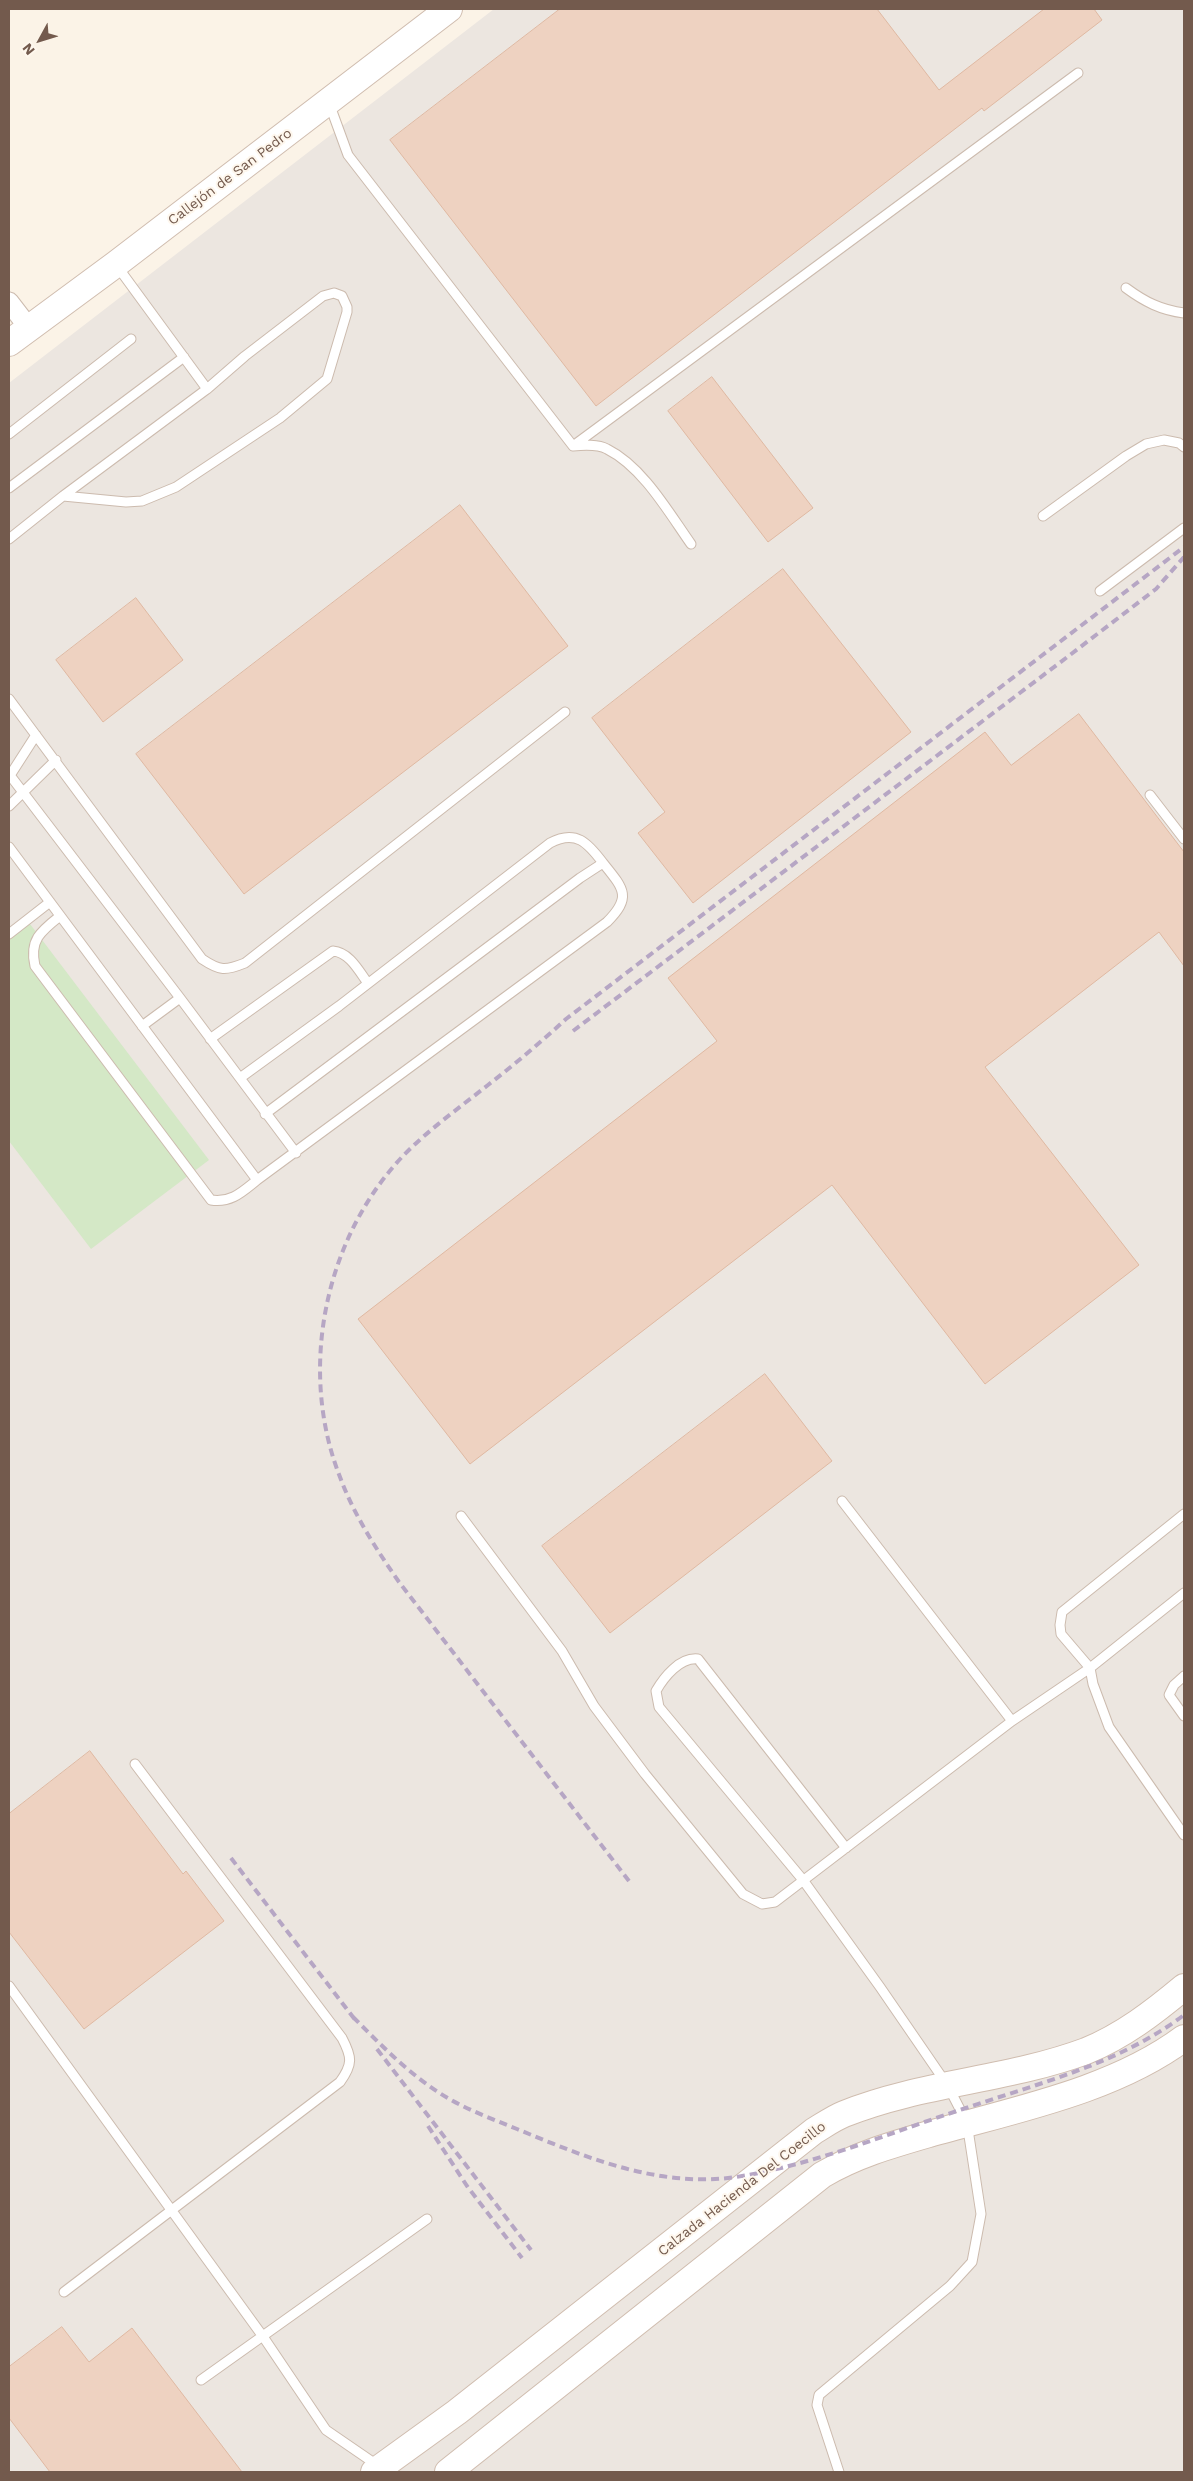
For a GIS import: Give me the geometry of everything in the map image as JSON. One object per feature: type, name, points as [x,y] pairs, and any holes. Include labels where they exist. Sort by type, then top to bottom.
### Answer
[{"type":"main road","name":"Callejón de San Pedro","points":[[19,336],[449,9]]},
{"type":"main road","name":"Calzada Hacienda Del Coecillo","points":[[380,2471],[814,2131],[843,2115],[902,2095],[985,2079],[1086,2051],[1146,2018],[1184,1987]]},
{"type":"main road","points":[[448,2472],[822,2176],[843,2163],[878,2149],[1090,2087],[1123,2075],[1167,2051],[1184,2038]]},
{"type":"main road","points":[[457,2412],[484,2444]]},
{"type":"street","points":[[9,302],[19,336]]},
{"type":"lane","points":[[573,446],[1078,73]]},
{"type":"lane","points":[[328,102],[348,155],[573,446],[606,448],[624,460],[651,488],[691,544]]},
{"type":"lane","points":[[116,264],[207,389]]},
{"type":"lane","points":[[1126,288],[1143,301],[1164,311],[1184,313]]},
{"type":"lane","points":[[9,540],[63,496],[207,389],[245,356],[323,296],[334,293],[342,296],[347,307],[326,379],[280,418],[176,487],[142,501],[126,502],[63,496]]},
{"type":"lane","points":[[9,434],[132,339]]},
{"type":"lane","points":[[9,488],[184,357]]},
{"type":"lane","points":[[1043,516],[1126,456],[1146,444],[1164,440],[1179,443],[1184,447]]},
{"type":"lane","points":[[1100,592],[1184,528]]},
{"type":"lane","points":[[9,699],[202,958],[214,966],[228,970],[252,957],[566,712]]},
{"type":"lane","points":[[36,735],[9,776],[180,998],[296,1153]]},
{"type":"lane","points":[[9,806],[56,760]]},
{"type":"lane","points":[[1150,795],[1184,838]]},
{"type":"lane","points":[[60,916],[44,929],[33,946],[35,966],[211,1200],[222,1202],[236,1197],[607,922],[620,909],[623,894],[620,886],[589,846],[581,840],[571,836],[557,840],[367,982],[339,1006],[240,1078]]},
{"type":"lane","points":[[9,847],[257,1180]]},
{"type":"lane","points":[[265,1114],[580,878],[604,864]]},
{"type":"lane","points":[[9,932],[50,902]]},
{"type":"lane","points":[[210,1039],[333,951],[338,951],[350,960],[367,982]]},
{"type":"lane","points":[[142,1026],[180,998]]},
{"type":"lane","points":[[842,1501],[1012,1721]]},
{"type":"lane","points":[[1184,1514],[1062,1612],[1060,1625],[1061,1634],[1090,1668],[1093,1684],[1109,1727],[1184,1835]]},
{"type":"lane","points":[[461,1516],[562,1651],[605,1721],[645,1774],[743,1894],[762,1904],[775,1902],[1012,1721],[1090,1668],[1184,1593]]},
{"type":"lane","points":[[839,2472],[817,2405],[819,2394],[950,2286],[972,2262],[981,2214],[967,2123],[948,2086],[803,1880],[659,1707],[656,1691],[679,1664],[692,1659],[698,1659],[703,1664],[846,1848]]},
{"type":"lane","points":[[1184,1676],[1174,1685],[1169,1695],[1184,1716]]},
{"type":"lane","points":[[64,2292],[173,2211],[340,2082],[349,2069],[350,2058],[342,2038],[134,1764]]},
{"type":"lane","points":[[9,1986],[264,2338],[326,2430],[380,2471]]},
{"type":"lane","points":[[202,2380],[264,2338],[427,2219]]},
{"type":"shaded area","points":[[494,9],[1184,9],[1184,2472],[9,2472],[9,383]]},
{"type":"green space","points":[[30,924],[209,1160],[91,1249],[9,1141],[9,940]]},
{"type":"building","points":[[560,9],[877,9],[939,90],[1044,9],[1094,9],[1102,20],[984,111],[982,108],[596,406],[390,140]]},
{"type":"building","points":[[712,377],[813,508],[768,542],[668,411]]},
{"type":"building","points":[[460,505],[568,646],[244,894],[136,754]]},
{"type":"building","points":[[783,569],[911,732],[693,903],[638,833],[665,812],[592,718]]},
{"type":"building","points":[[136,598],[183,660],[103,722],[56,660]]},
{"type":"building","points":[[1079,714],[1184,852],[1184,966],[1159,932],[985,1067],[1139,1265],[985,1384],[832,1185],[470,1464],[358,1319],[717,1041],[668,978],[985,732],[1011,765]]},
{"type":"building","points":[[765,1374],[832,1461],[610,1633],[542,1546]]},
{"type":"building","points":[[90,1751],[183,1874],[186,1871],[224,1921],[84,2029],[9,1932],[9,1814]]},
{"type":"building","points":[[62,2327],[89,2362],[132,2328],[242,2472],[50,2472],[9,2418],[9,2367]]},
{"type":"railway","points":[[629,1881],[399,1582],[366,1531],[352,1505],[340,1477],[327,1436],[321,1394],[321,1351],[326,1308],[337,1267],[354,1227],[375,1190],[402,1157],[422,1138],[518,1061],[566,1019],[1184,547]]},
{"type":"railway","points":[[573,1031],[1156,589],[1184,557]]},
{"type":"railway","points":[[231,1858],[356,2021]]},
{"type":"railway","points":[[353,2017],[415,2075],[447,2098],[466,2108],[570,2150],[624,2168],[679,2178],[707,2179],[765,2172],[823,2157],[1049,2081],[1078,2071],[1133,2047],[1184,2015]]},
{"type":"railway","points":[[377,2049],[531,2250]]},
{"type":"railway","points":[[428,2126],[467,2186],[522,2258]]}]
